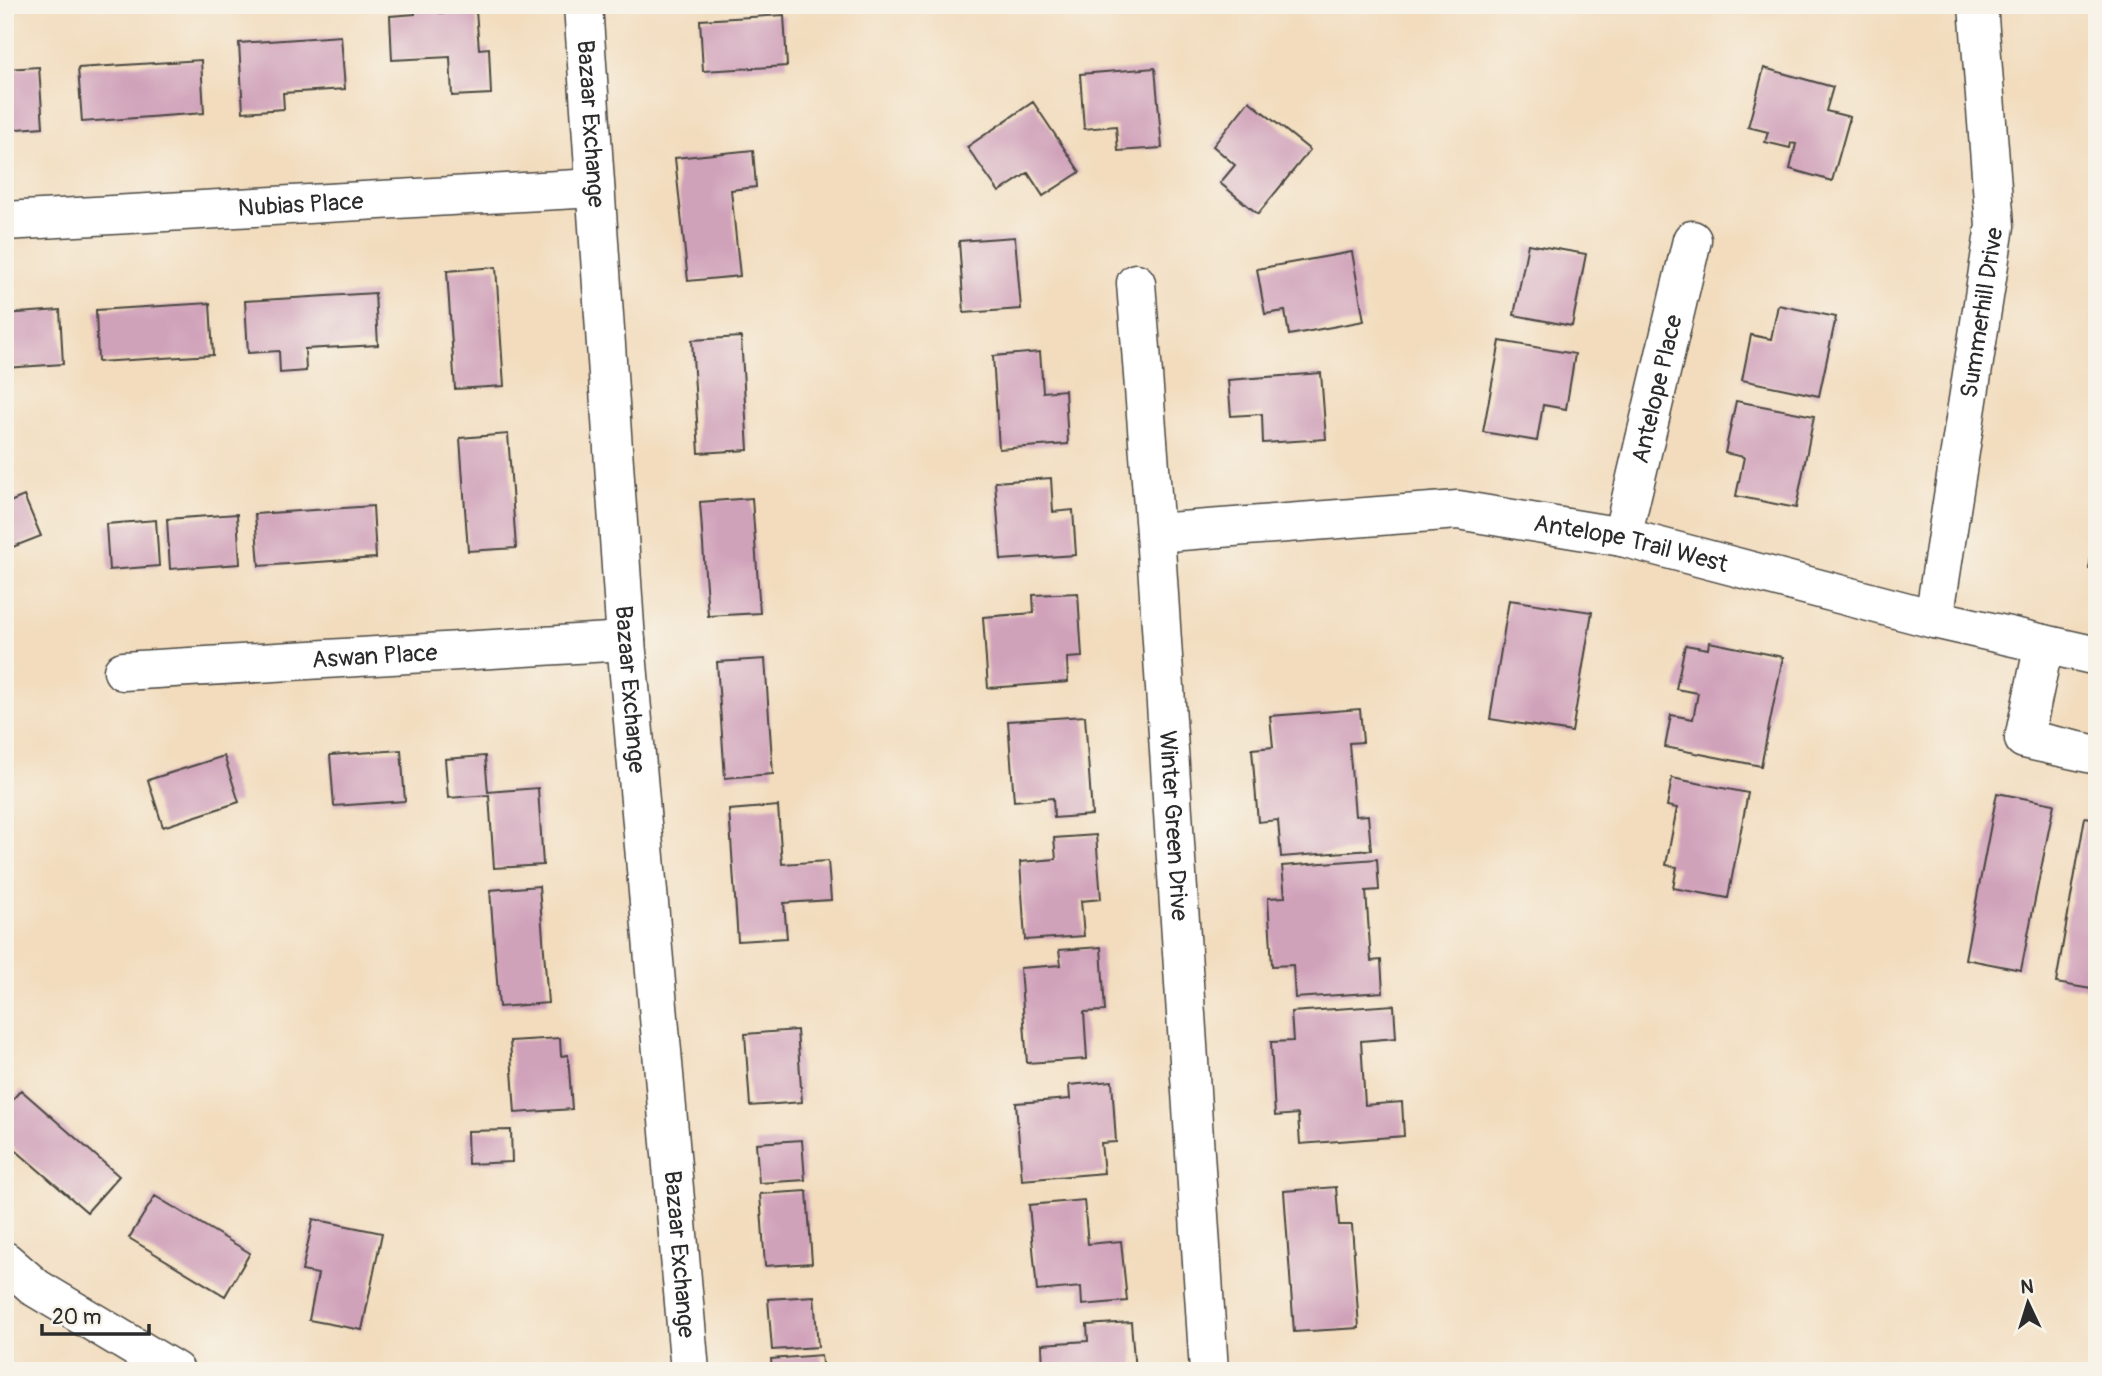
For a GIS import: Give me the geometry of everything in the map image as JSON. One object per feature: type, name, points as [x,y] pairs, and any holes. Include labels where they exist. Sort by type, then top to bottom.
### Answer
[{"type":"street","name":"Bazaar Exchange","points":[[583,5],[626,641],[690,1371]]},
{"type":"street","name":"Summerhill Drive","points":[[1934,619],[1995,226],[1978,5]]},
{"type":"street","name":"Nubias Place","points":[[5,221],[595,188]]},
{"type":"street","name":"Antelope Place","points":[[1622,537],[1692,240]]},
{"type":"street","name":"Winter Green Drive","points":[[1136,283],[1155,533],[1209,1371]]},
{"type":"street","name":"Antelope Trail West","points":[[1155,533],[1458,510],[1622,537],[1934,619],[2097,656]]},
{"type":"street","name":"Aswan Place","points":[[123,671],[626,641]]},
{"type":"street","points":[[2044,644],[2024,739],[2097,755]]},
{"type":"street","points":[[5,1261],[36,1288],[175,1371]]},
{"type":"building","points":[[415,5],[439,5],[440,13],[476,11],[479,49],[489,48],[491,94],[452,96],[450,57],[392,60],[390,16],[415,14]]},
{"type":"building","points":[[784,15],[787,66],[703,71],[700,20]]},
{"type":"building","points":[[341,36],[345,89],[283,93],[284,109],[243,112],[239,43]]},
{"type":"building","points":[[201,60],[204,113],[82,122],[78,68]]},
{"type":"building","points":[[39,67],[43,127],[5,130],[5,69]]},
{"type":"building","points":[[1155,68],[1162,148],[1118,151],[1116,126],[1084,129],[1080,74]]},
{"type":"building","points":[[1764,68],[1833,87],[1826,111],[1850,117],[1832,181],[1790,169],[1796,144],[1791,143],[1790,148],[1765,142],[1768,132],[1748,127]]},
{"type":"building","points":[[1249,101],[1310,150],[1258,214],[1220,183],[1235,165],[1213,146]]},
{"type":"building","points":[[1033,102],[1080,172],[1043,196],[1028,173],[999,192],[967,147]]},
{"type":"building","points":[[753,150],[756,187],[731,190],[740,276],[688,281],[675,158]]},
{"type":"building","points":[[1015,237],[1021,309],[964,313],[959,241]]},
{"type":"building","points":[[1528,244],[1586,254],[1572,326],[1514,315]]},
{"type":"building","points":[[1352,252],[1364,321],[1289,335],[1285,311],[1265,314],[1257,269]]},
{"type":"building","points":[[496,267],[504,386],[455,389],[447,271]]},
{"type":"building","points":[[375,293],[378,345],[305,349],[306,371],[280,373],[279,351],[248,353],[245,301]]},
{"type":"building","points":[[210,303],[213,355],[98,362],[96,310]]},
{"type":"building","points":[[1778,305],[1836,317],[1819,396],[1742,380],[1751,335],[1771,339]]},
{"type":"building","points":[[60,310],[63,364],[5,368],[5,314]]},
{"type":"building","points":[[741,337],[748,450],[699,453],[692,340]]},
{"type":"building","points":[[1500,341],[1575,354],[1566,409],[1543,405],[1537,441],[1483,432]]},
{"type":"building","points":[[1040,352],[1043,392],[1065,390],[1068,444],[999,449],[993,356]]},
{"type":"building","points":[[1321,373],[1326,439],[1263,443],[1262,414],[1231,416],[1228,380]]},
{"type":"building","points":[[1736,401],[1814,416],[1796,508],[1736,496],[1744,457],[1725,453]]},
{"type":"building","points":[[508,434],[516,548],[468,551],[460,438]]},
{"type":"building","points":[[1051,478],[1053,512],[1073,510],[1076,555],[1001,560],[995,482]]},
{"type":"building","points":[[24,496],[41,536],[5,550],[5,504]]},
{"type":"building","points":[[752,498],[760,613],[708,616],[700,502]]},
{"type":"building","points":[[373,506],[376,558],[259,566],[255,514]]},
{"type":"building","points":[[237,514],[240,564],[170,569],[167,519]]},
{"type":"building","points":[[156,520],[159,566],[109,570],[106,524]]},
{"type":"building","points":[[2097,536],[2097,570],[2089,569]]},
{"type":"building","points":[[1078,593],[1082,657],[1067,658],[1068,682],[988,688],[983,617],[1034,613],[1033,595]]},
{"type":"building","points":[[1509,600],[1592,612],[1572,732],[1490,719]]},
{"type":"building","points":[[1709,642],[1783,657],[1761,766],[1665,747],[1671,715],[1693,719],[1698,693],[1676,689],[1685,645],[1708,649]]},
{"type":"building","points":[[765,659],[773,774],[725,778],[717,662]]},
{"type":"building","points":[[1360,709],[1363,742],[1349,743],[1355,816],[1368,815],[1371,850],[1281,857],[1278,820],[1258,822],[1252,749],[1273,747],[1270,716]]},
{"type":"building","points":[[1085,716],[1092,815],[1054,818],[1053,798],[1014,801],[1008,721]]},
{"type":"building","points":[[401,750],[405,801],[334,806],[330,755]]},
{"type":"building","points":[[224,756],[239,802],[163,827],[148,780]]},
{"type":"building","points":[[485,756],[488,792],[538,788],[543,865],[494,868],[489,795],[448,798],[445,759]]},
{"type":"building","points":[[1672,778],[1748,793],[1728,898],[1673,888],[1677,867],[1666,865],[1677,808],[1667,806]]},
{"type":"building","points":[[1997,793],[2054,804],[2021,970],[1965,959]]},
{"type":"building","points":[[778,806],[782,864],[828,861],[831,900],[784,903],[787,938],[738,941],[729,810]]},
{"type":"building","points":[[2085,817],[2097,819],[2097,990],[2056,983]]},
{"type":"building","points":[[1096,835],[1101,899],[1081,901],[1084,936],[1025,940],[1020,862],[1056,859],[1054,838]]},
{"type":"building","points":[[1377,859],[1379,890],[1366,891],[1371,961],[1381,960],[1383,992],[1295,998],[1293,965],[1272,966],[1268,898],[1285,897],[1282,866]]},
{"type":"building","points":[[539,886],[548,1003],[499,1007],[490,890]]},
{"type":"building","points":[[1101,947],[1105,1011],[1084,1012],[1087,1059],[1027,1063],[1020,968],[1061,965],[1059,950]]},
{"type":"building","points":[[1394,1005],[1396,1038],[1361,1041],[1365,1105],[1402,1102],[1404,1136],[1300,1144],[1298,1114],[1275,1116],[1271,1042],[1293,1041],[1291,1012]]},
{"type":"building","points":[[797,1030],[802,1102],[750,1106],[745,1034]]},
{"type":"building","points":[[560,1038],[561,1056],[568,1055],[572,1109],[515,1113],[510,1041]]},
{"type":"building","points":[[1112,1081],[1116,1142],[1101,1143],[1104,1173],[1022,1180],[1016,1103],[1070,1099],[1069,1085]]},
{"type":"building","points":[[21,1090],[119,1176],[87,1212],[5,1141],[5,1108]]},
{"type":"building","points":[[511,1130],[512,1162],[468,1164],[467,1131]]},
{"type":"building","points":[[802,1140],[805,1180],[759,1183],[756,1143]]},
{"type":"building","points":[[1336,1187],[1339,1225],[1352,1225],[1359,1328],[1294,1332],[1284,1191]]},
{"type":"building","points":[[807,1191],[812,1263],[765,1266],[760,1194]]},
{"type":"building","points":[[155,1196],[250,1253],[225,1296],[129,1238]]},
{"type":"building","points":[[1084,1200],[1088,1244],[1121,1241],[1127,1301],[1082,1305],[1081,1287],[1037,1291],[1029,1205]]},
{"type":"building","points":[[313,1219],[382,1233],[362,1330],[309,1320],[318,1274],[302,1271]]},
{"type":"building","points":[[814,1296],[818,1347],[772,1350],[768,1299]]},
{"type":"building","points":[[1131,1322],[1135,1371],[1043,1371],[1042,1344],[1088,1341],[1087,1325]]},
{"type":"building","points":[[821,1355],[823,1371],[772,1371],[771,1359]]}]
